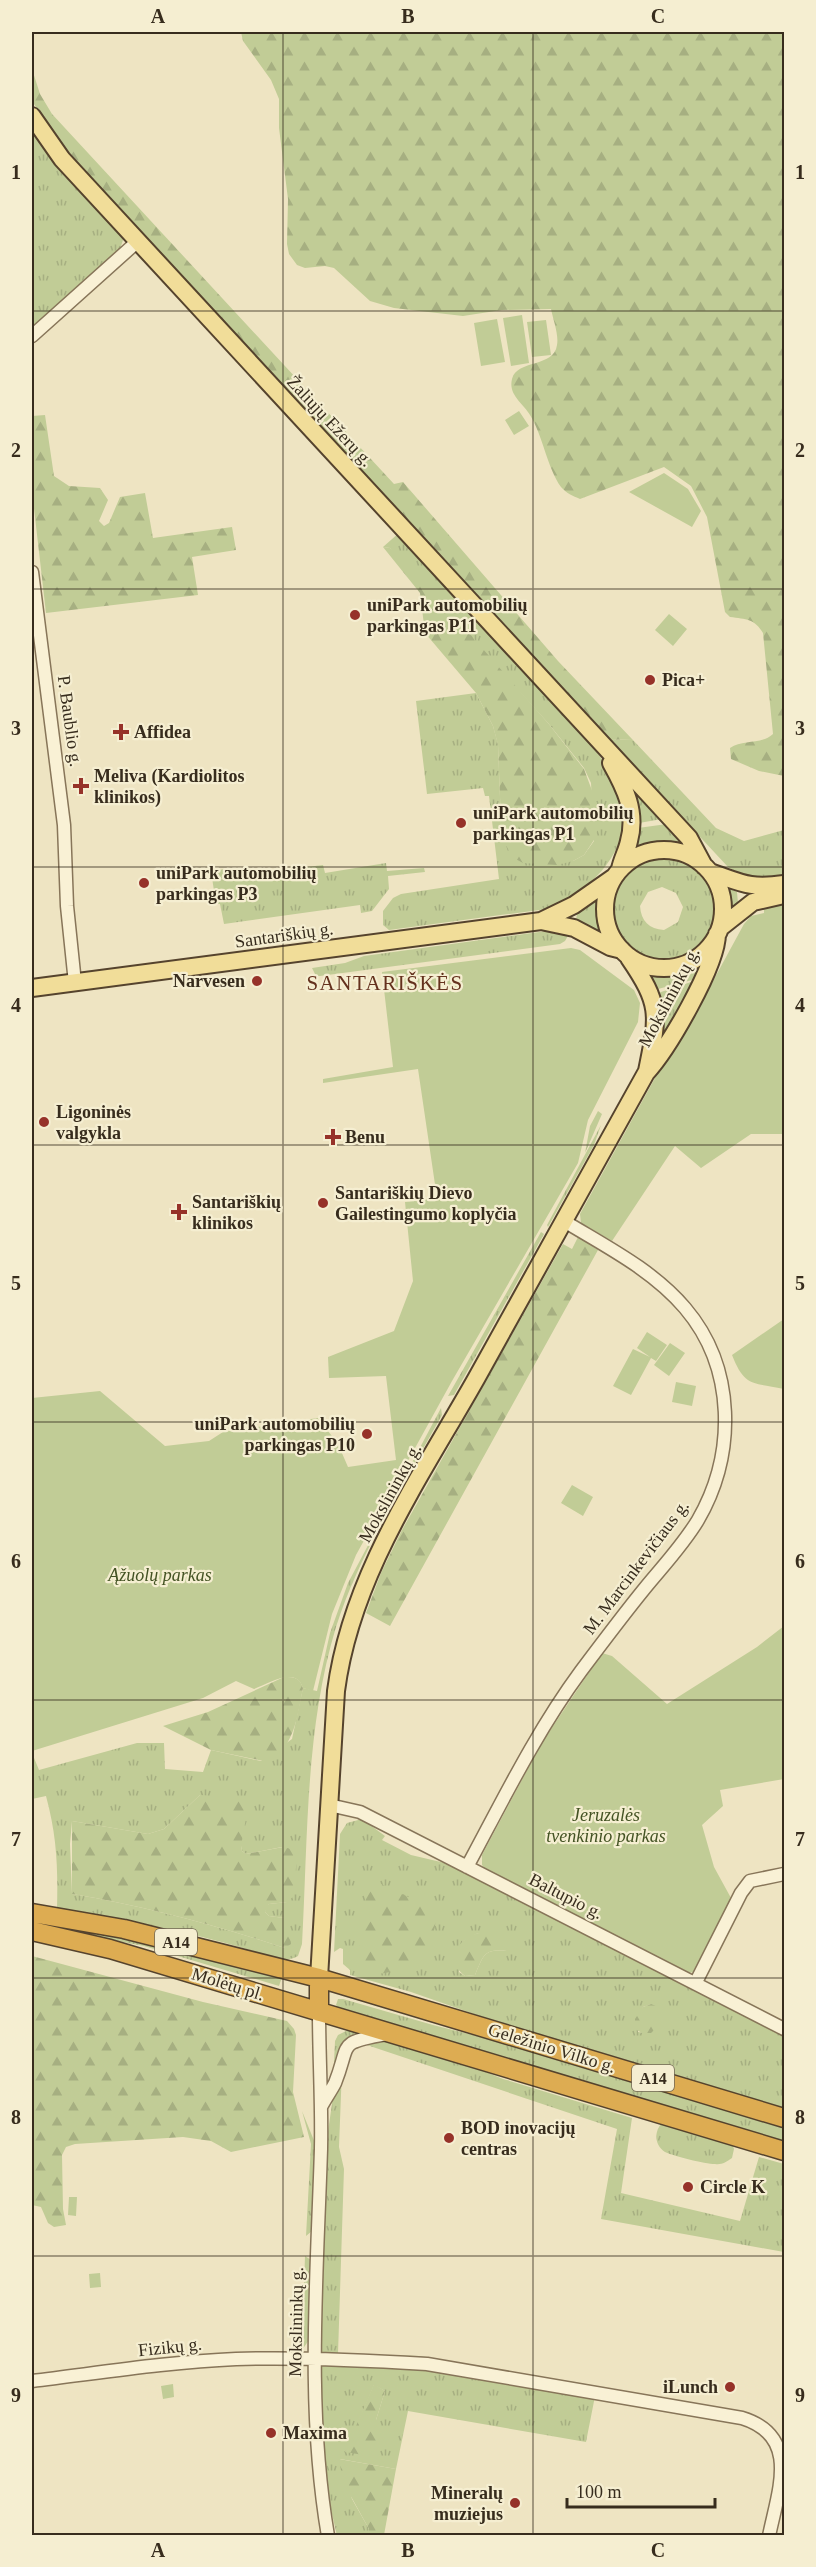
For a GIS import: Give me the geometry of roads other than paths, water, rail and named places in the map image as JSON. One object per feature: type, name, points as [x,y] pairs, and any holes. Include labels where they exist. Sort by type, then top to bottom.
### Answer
[{"type":"highway","name":"Molėtų pl.","points":[[32,1913],[124,1929],[319,1978]]},
{"type":"highway","name":"Molėtų pl.","points":[[32,1931],[110,1949],[319,2012]]},
{"type":"highway","points":[[319,1978],[319,2012]]},
{"type":"highway","name":"Geležinio Vilko g.","points":[[319,1978],[784,2118]]},
{"type":"highway","name":"Geležinio Vilko g.","points":[[319,2012],[784,2151]]},
{"type":"main road","name":"Žaliųjų Ežerų g.","points":[[32,116],[62,159],[604,749],[689,838],[707,868]]},
{"type":"main road","name":"Žaliųjų Ežerų g.","points":[[604,749],[626,793],[632,814],[629,841],[617,873]]},
{"type":"main road","points":[[784,884],[746,886],[707,868],[681,852],[655,850],[636,857],[617,873],[609,889],[606,915],[608,927],[624,952],[652,967],[678,966],[701,955],[719,931],[753,902],[784,894]]},
{"type":"main road","points":[[707,868],[716,881],[723,904],[719,931]]},
{"type":"main road","name":"Santariškių g.","points":[[32,988],[541,921],[574,905],[617,873]]},
{"type":"main road","name":"Santariškių g.","points":[[541,921],[574,928],[624,952]]},
{"type":"main road","name":"Mokslininkų g.","points":[[319,1978],[336,1691],[343,1647],[354,1608],[395,1521],[646,1073],[663,1051],[711,963],[719,931]]},
{"type":"main road","name":"Mokslininkų g.","points":[[624,952],[648,987],[655,1006],[656,1029],[646,1073]]},
{"type":"street","points":[[32,336],[138,241]]},
{"type":"street","name":"P. Baublio g.","points":[[32,572],[64,825],[66,906],[75,982]]},
{"type":"street","name":"M. Marcinkevičiaus g.","points":[[467,1867],[551,1714],[696,1522],[711,1494],[722,1454],[726,1412],[723,1391],[711,1352],[694,1320],[684,1307],[656,1281],[614,1251],[564,1221]]},
{"type":"street","name":"Baltupio g.","points":[[328,1805],[360,1812],[784,2029]]},
{"type":"street","points":[[696,1982],[741,1893],[750,1881],[784,1874]]},
{"type":"street","name":"Mokslininkų g.","points":[[319,2012],[320,2108],[313,2359],[319,2474],[328,2535]]},
{"type":"street","name":"Mokslininkų g.","points":[[320,2108],[335,2083],[343,2052],[347,2046],[356,2040],[390,2033]]},
{"type":"street","name":"Fizikų g.","points":[[32,2381],[234,2359],[313,2359],[427,2364],[742,2418],[760,2425],[774,2439],[782,2462],[770,2535]]},
{"type":"place","name":"uniPark automobilių parkingas P11","points":[[355,615]]},
{"type":"place","name":"Pica+","points":[[650,680]]},
{"type":"place","name":"Affidea","points":[[121,732]]},
{"type":"place","name":"Meliva (Kardiolitos klinikos)","points":[[81,786]]},
{"type":"place","name":"uniPark automobilių parkingas P1","points":[[461,823]]},
{"type":"place","name":"uniPark automobilių parkingas P3","points":[[144,883]]},
{"type":"place","name":"Narvesen","points":[[257,981]]},
{"type":"place","name":"Ligoninės valgykla","points":[[44,1122]]},
{"type":"place","name":"Benu","points":[[333,1137]]},
{"type":"place","name":"Santariškių Dievo Gailestingumo koplyčia","points":[[323,1203]]},
{"type":"place","name":"Santariškių klinikos","points":[[179,1212]]},
{"type":"place","name":"uniPark automobilių parkingas P10","points":[[367,1434]]},
{"type":"place","name":"BOD inovacijų centras","points":[[449,2138]]},
{"type":"place","name":"Circle K","points":[[688,2187]]},
{"type":"place","name":"iLunch","points":[[730,2387]]},
{"type":"place","name":"Maxima","points":[[271,2433]]},
{"type":"place","name":"Mineralų muziejus","points":[[515,2503]]},
{"type":"district","name":"SANTARIŠKĖS","points":[[385,983]]},
{"type":"park label","name":"Ąžuolų parkas","points":[[160,1575]]},
{"type":"park label","name":"Jeruzalės tvenkinio parkas","points":[[606,1825]]}]
